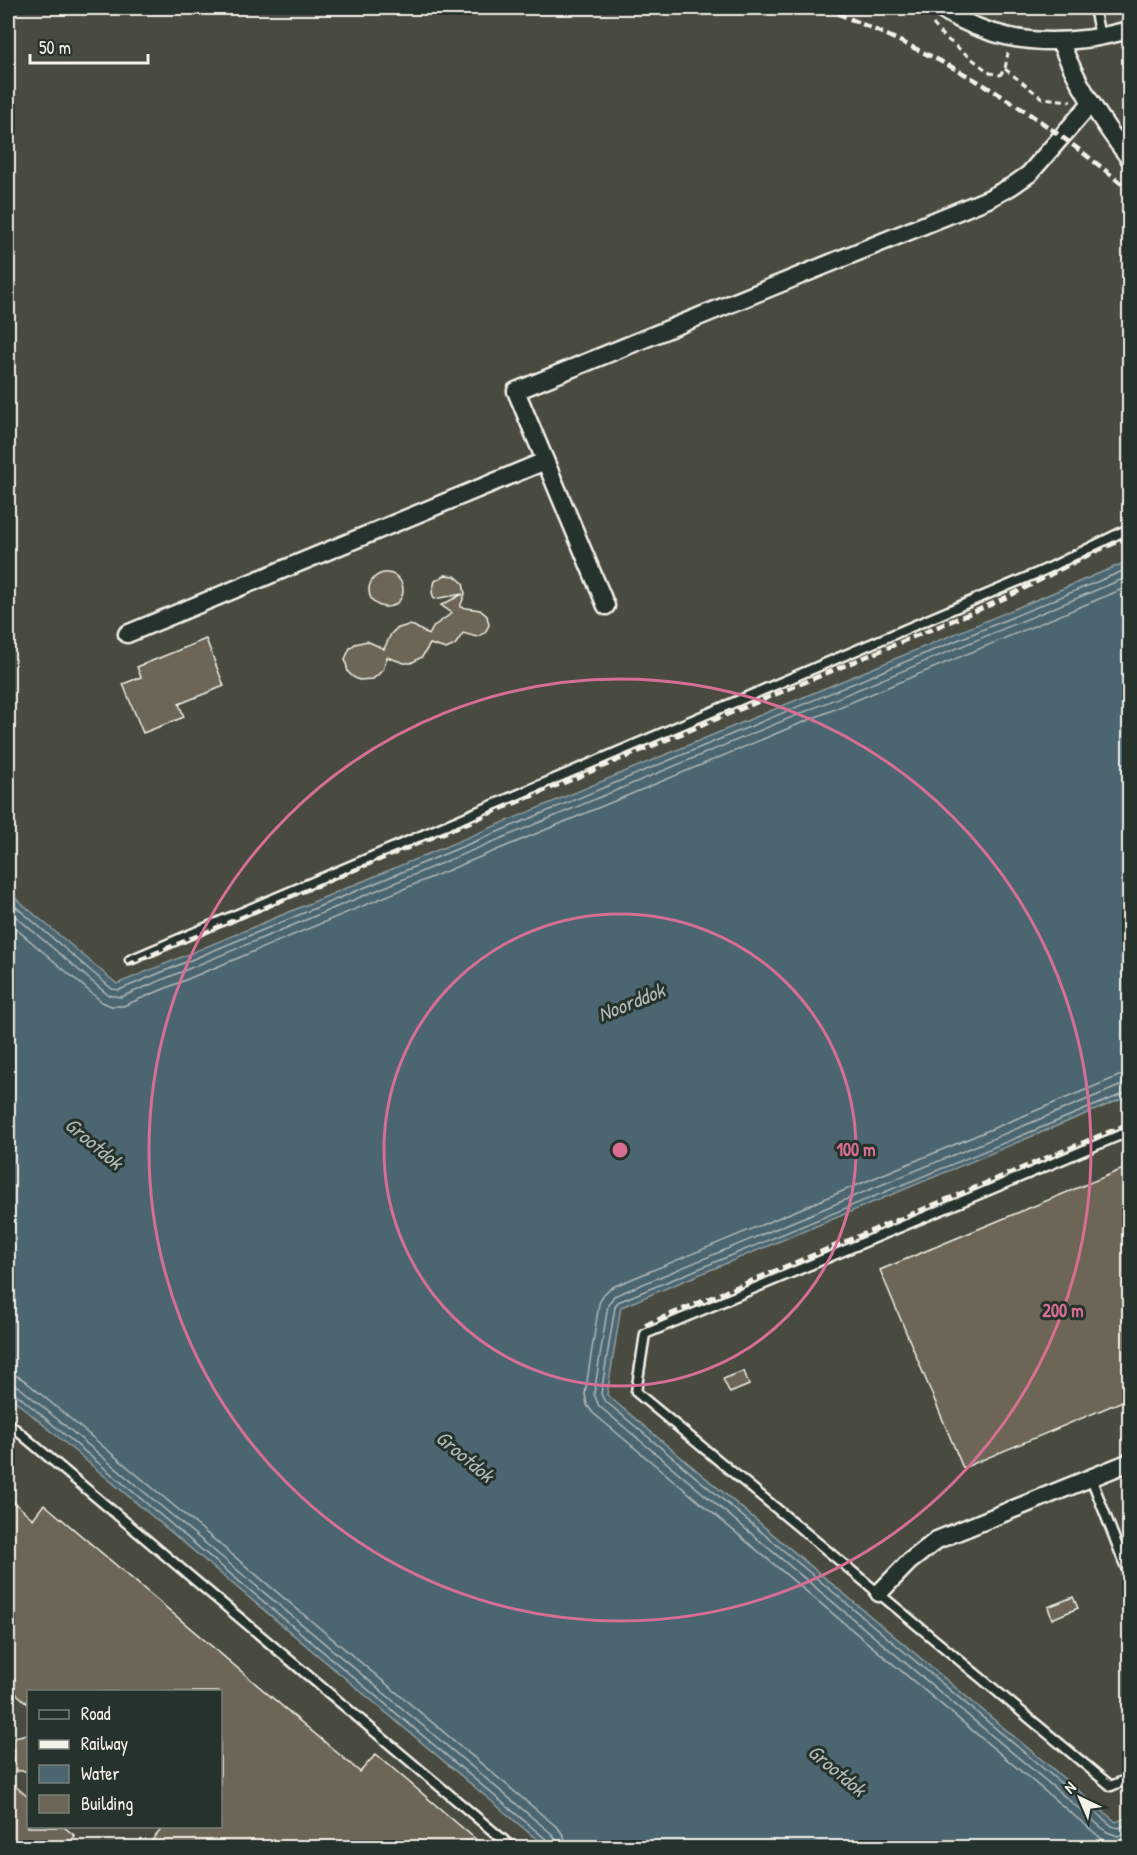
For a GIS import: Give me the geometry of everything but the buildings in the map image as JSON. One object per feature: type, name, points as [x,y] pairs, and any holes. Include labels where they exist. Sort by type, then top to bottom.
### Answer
[{"type":"street","points":[[939,8],[981,30],[1035,41],[1060,41],[1130,30]]},
{"type":"street","points":[[1060,41],[1091,104],[1130,159]]},
{"type":"street","points":[[606,606],[516,391],[988,199],[1029,174],[1091,104]]},
{"type":"street","points":[[128,634],[545,461]]},
{"type":"street","points":[[879,1593],[909,1562],[937,1540],[1130,1462]]},
{"type":"lane","points":[[1094,8],[1100,36]]},
{"type":"lane","points":[[130,960],[1048,568],[1130,528]]},
{"type":"lane","points":[[1130,1131],[645,1334],[636,1392],[1111,1786],[1130,1778]]},
{"type":"lane","points":[[8,1422],[513,1848]]},
{"type":"lane","points":[[1091,1478],[1130,1578]]},
{"type":"path","points":[[1005,69],[1042,98],[1091,104]]},
{"type":"shaded area","points":[[8,8],[1129,8],[1129,561],[117,985],[8,892]]},
{"type":"shaded area","points":[[1129,1096],[1129,1817],[1117,1822],[607,1395],[621,1307]]},
{"type":"shaded area","points":[[8,1395],[546,1847],[8,1847]]},
{"type":"water","points":[[1129,561],[1129,1096],[621,1307],[607,1395],[1116,1822],[1129,1817],[1129,1847],[546,1847],[8,1395],[8,892],[117,984]]},
{"type":"railway","points":[[825,8],[921,51],[997,93],[1056,133],[1130,191]]},
{"type":"railway","points":[[127,965],[985,607],[1130,537]]},
{"type":"railway","points":[[645,1325],[1130,1123]]},
{"type":"water label","name":"Noorddok","points":[[631,1002]]},
{"type":"water label","name":"Grootdok","points":[[94,1143]]},
{"type":"water label","name":"Grootdok","points":[[465,1456]]},
{"type":"water label","name":"Grootdok","points":[[837,1770]]}]
